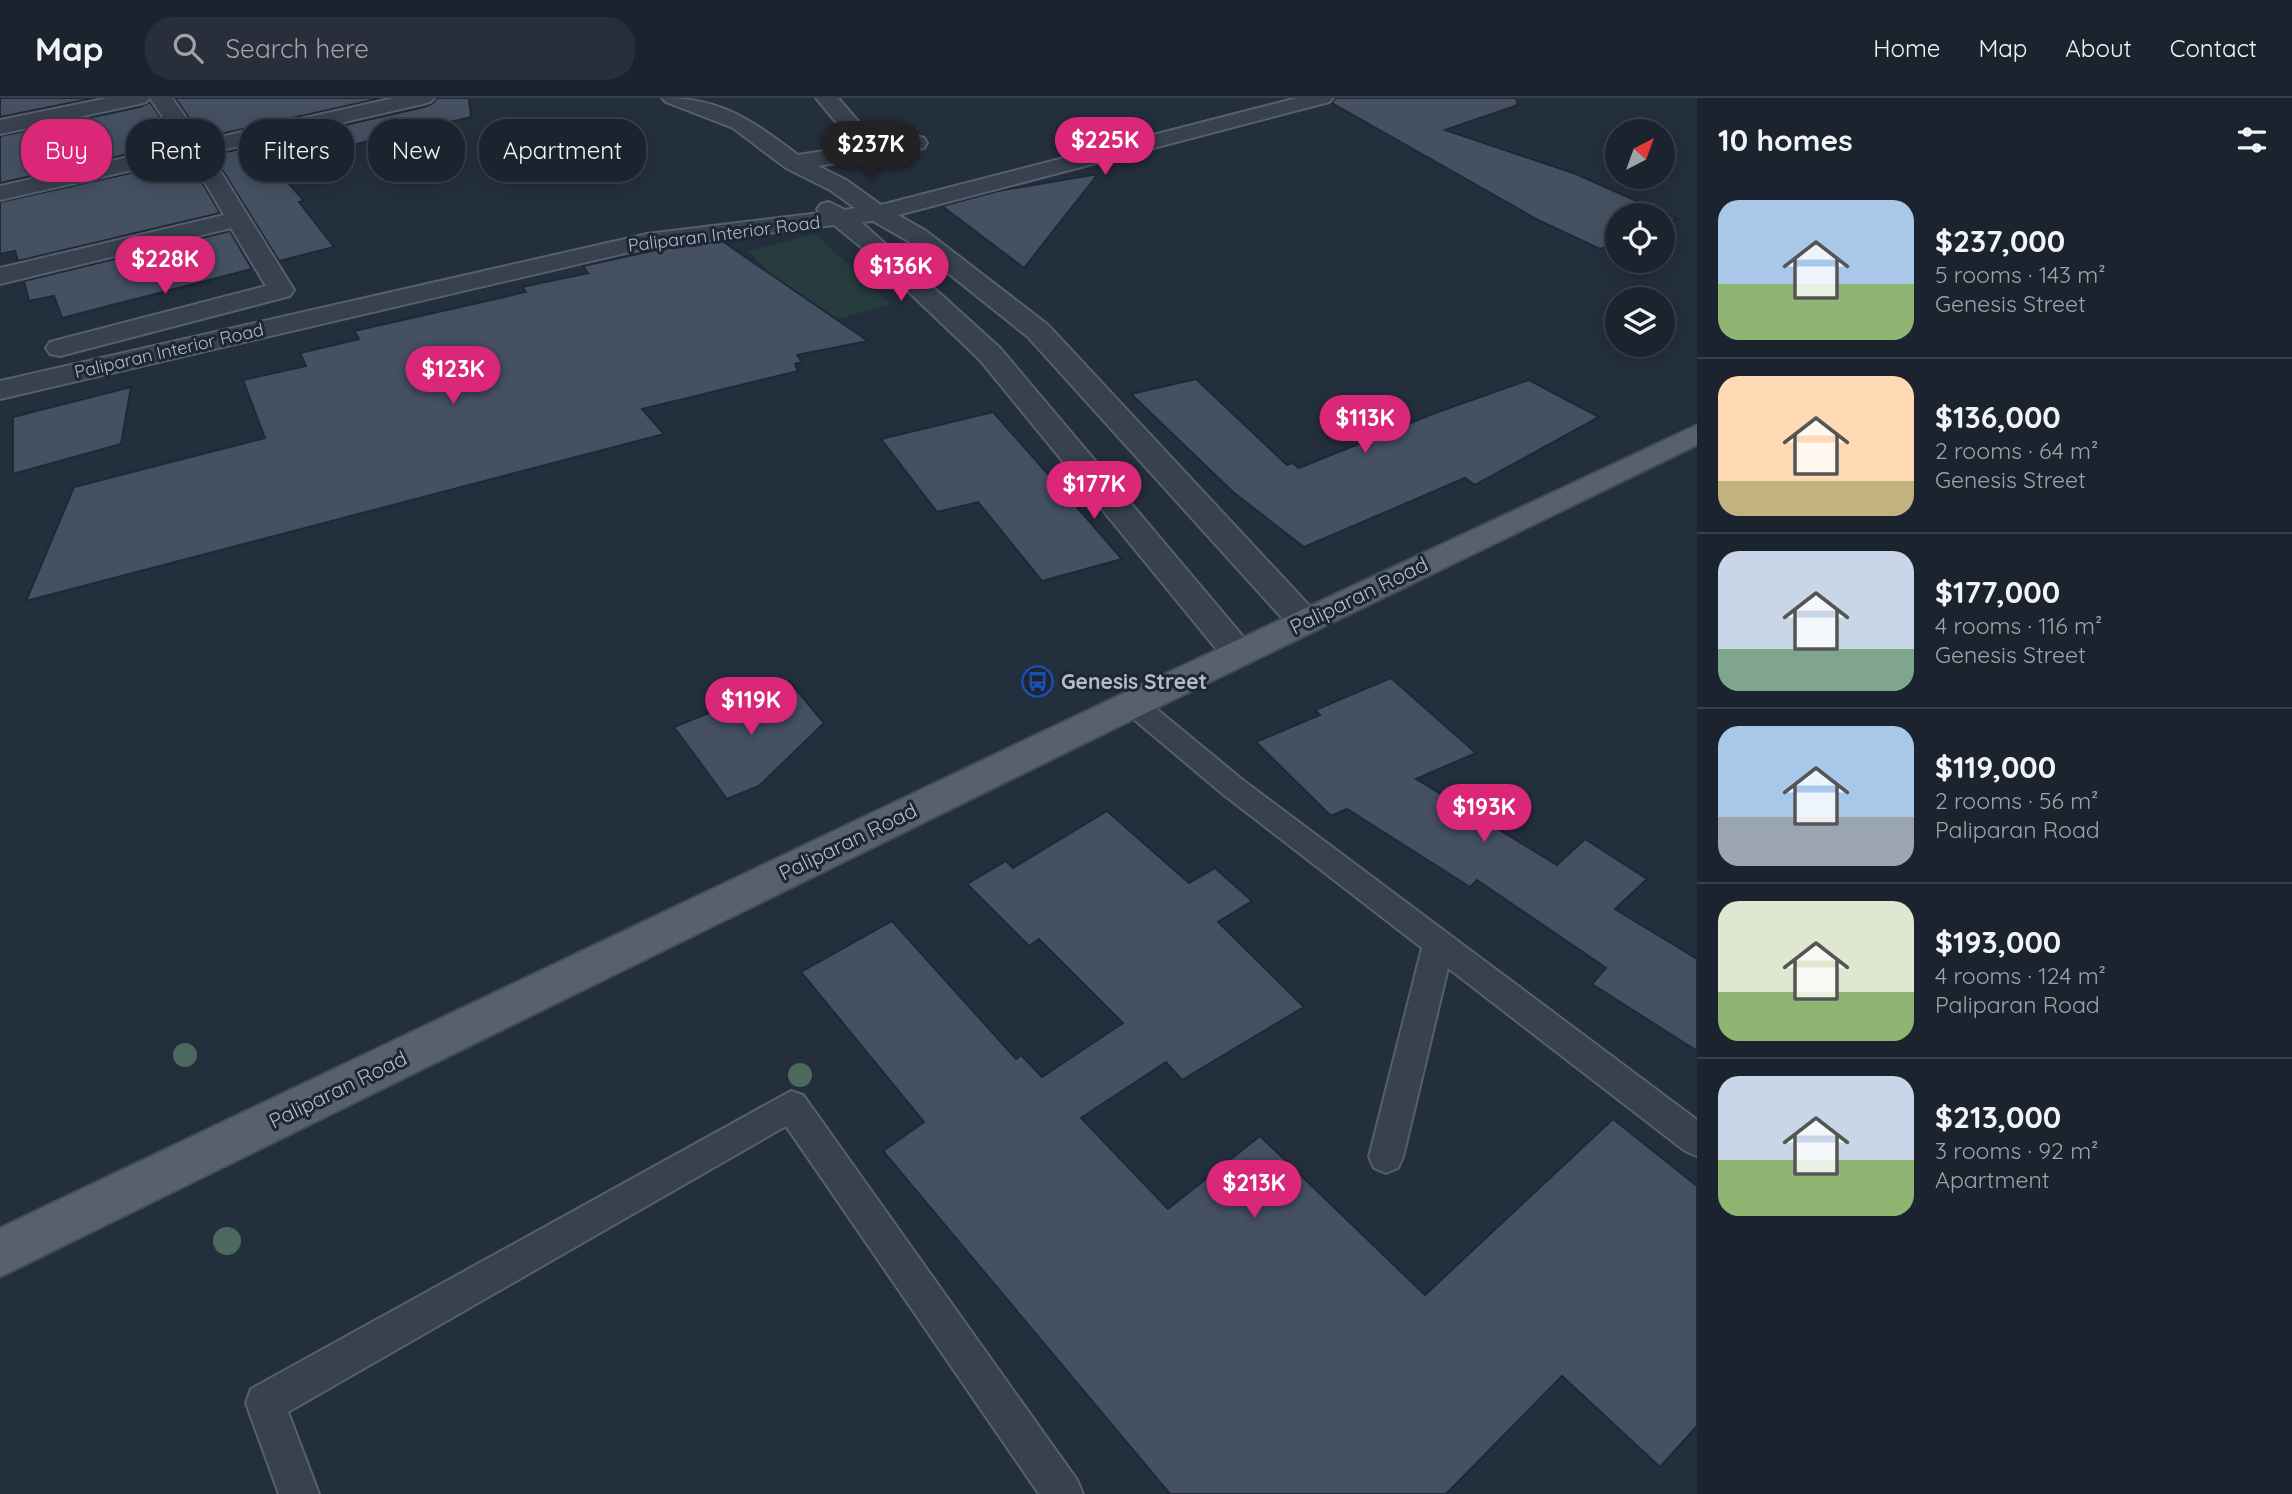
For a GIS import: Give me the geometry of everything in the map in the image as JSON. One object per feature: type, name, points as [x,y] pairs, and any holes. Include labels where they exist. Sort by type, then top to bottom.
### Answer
[{"type":"main road","name":"Paliparan Road","points":[[0,1253],[1697,434]]},
{"type":"street","points":[[0,127],[139,98]]},
{"type":"street","points":[[161,98],[176,119]]},
{"type":"street","points":[[225,142],[423,98]]},
{"type":"street","points":[[827,98],[871,150]]},
{"type":"street","name":"Paliparan Interior Road","points":[[0,390],[647,241],[839,220],[877,213],[1322,98]]},
{"type":"street","points":[[681,99],[741,123],[794,163],[838,184],[877,213],[917,236],[1038,331],[1102,443],[1238,654]]},
{"type":"street","points":[[794,163],[916,143]]},
{"type":"street","points":[[794,163],[807,187],[839,220],[875,246],[990,354],[1102,443],[1305,622]]},
{"type":"street","points":[[0,193],[126,164]]},
{"type":"street","points":[[60,348],[281,290],[216,182]]},
{"type":"street","points":[[0,276],[237,219]]},
{"type":"lane","points":[[1133,704],[1234,788],[1697,1140]]},
{"type":"lane","points":[[1386,1157],[1438,943]]},
{"type":"lane","points":[[299,1494],[265,1403],[791,1107],[1063,1494]]},
{"type":"green space","points":[[815,234],[891,304],[821,324],[748,251]]},
{"type":"building","points":[[0,98],[95,98],[0,117]]},
{"type":"building","points":[[175,98],[382,98],[288,119],[239,119],[239,130],[225,133],[225,119],[190,119]]},
{"type":"building","points":[[437,98],[469,98],[471,117],[371,119],[424,107]]},
{"type":"building","points":[[1336,98],[1516,98],[1518,105],[1445,130],[1576,174],[1641,203],[1605,203],[1605,247],[1600,249],[1538,220],[1332,103]]},
{"type":"building","points":[[150,102],[162,119],[126,119],[126,155],[112,158],[112,119],[82,119],[140,107]]},
{"type":"building","points":[[368,120],[368,141],[354,145],[354,123]]},
{"type":"building","points":[[21,132],[21,178],[0,183],[0,136]]},
{"type":"building","points":[[239,149],[239,182],[288,182],[304,201],[299,202],[334,247],[279,261],[225,174],[225,152]]},
{"type":"building","points":[[126,174],[126,182],[202,182],[220,213],[18,261],[15,251],[0,254],[0,202],[90,182],[112,182],[112,177]]},
{"type":"building","points":[[1098,174],[1024,268],[942,206],[998,191]]},
{"type":"building","points":[[230,231],[252,269],[62,318],[54,296],[29,301],[24,281]]},
{"type":"building","points":[[722,241],[868,341],[797,355],[802,362],[795,364],[798,371],[642,409],[664,434],[26,601],[74,487],[265,438],[243,380],[306,366],[300,353],[359,339],[354,331],[526,292],[522,287],[588,273],[583,266],[661,249]]},
{"type":"building","points":[[1196,379],[1287,465],[1292,463],[1299,468],[1435,413],[1529,380],[1599,417],[1475,485],[1465,478],[1304,547],[1233,492],[1131,394]]},
{"type":"building","points":[[131,387],[121,444],[13,474],[13,417]]},
{"type":"building","points":[[993,412],[1122,559],[1042,581],[978,502],[937,512],[881,439]]},
{"type":"building","points":[[1391,678],[1476,753],[1416,779],[1557,865],[1585,839],[1647,879],[1615,909],[1697,959],[1697,1051],[1592,984],[1606,968],[1477,880],[1470,887],[1347,809],[1331,816],[1256,742],[1320,715],[1315,710]]},
{"type":"building","points":[[789,681],[824,723],[759,786],[727,799],[674,727]]},
{"type":"building","points":[[1107,811],[1189,883],[1215,868],[1252,901],[1218,922],[1304,1007],[1182,1080],[1166,1062],[1081,1118],[1168,1209],[1260,1136],[1425,1295],[1613,1119],[1697,1186],[1697,1426],[1660,1467],[1562,1376],[1446,1494],[1170,1494],[883,1151],[924,1122],[801,972],[892,921],[1016,1059],[1021,1055],[1042,1077],[1123,1023],[1039,939],[1029,946],[967,884],[1006,861],[1013,868]]},
{"type":"place","name":"Genesis Street","points":[[1038,682]]}]
